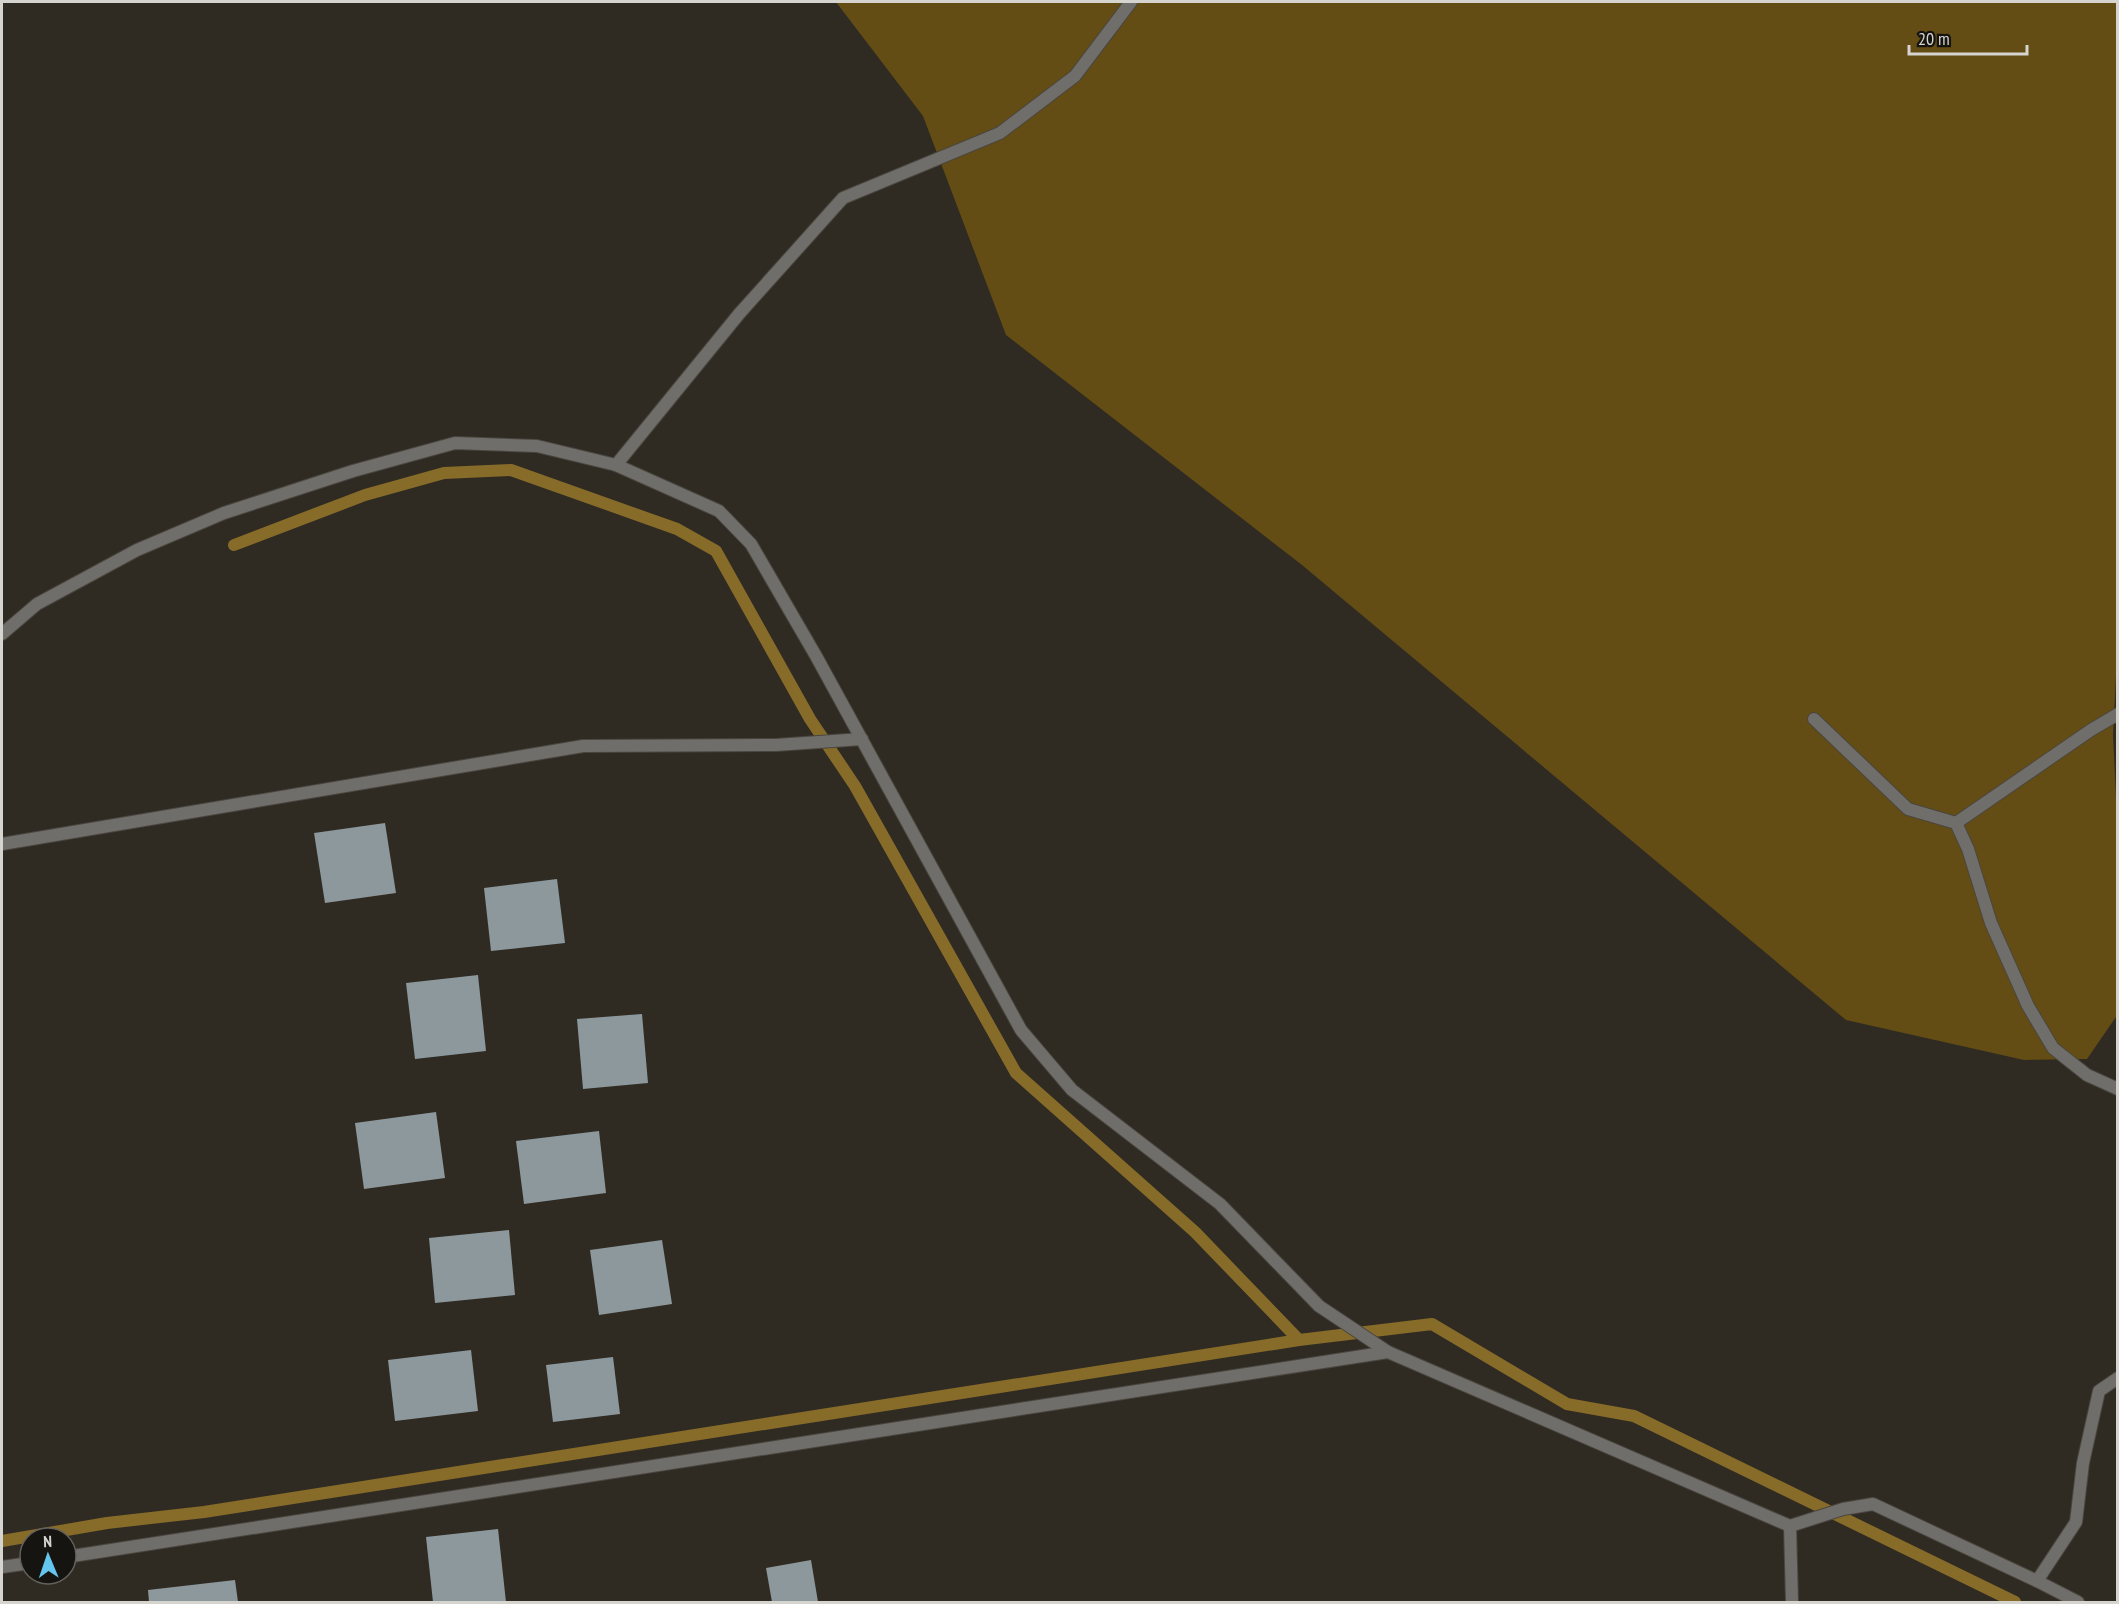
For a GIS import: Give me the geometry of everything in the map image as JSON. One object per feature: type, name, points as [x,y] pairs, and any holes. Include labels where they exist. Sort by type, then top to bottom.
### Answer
[{"type":"street","points":[[616,465],[739,314],[843,198],[999,133],[1075,76],[1131,2]]},
{"type":"street","points":[[2,634],[37,604],[147,545],[235,510],[353,471],[455,443],[537,446],[616,465],[720,511],[751,544],[816,656],[1022,1030],[1081,1097],[1220,1204],[1319,1305],[1388,1352],[1790,1526],[1843,1509],[1873,1504],[2078,1602]]},
{"type":"street","points":[[1956,823],[2118,714]]},
{"type":"street","points":[[1814,719],[1908,809],[1956,823],[1968,849],[1991,923],[2028,1006],[2053,1048],[2086,1075],[2118,1089]]},
{"type":"street","points":[[2,844],[583,746],[776,745],[862,739]]},
{"type":"street","points":[[78,1555],[1388,1352]]},
{"type":"street","points":[[2037,1581],[2076,1522],[2083,1463],[2099,1391],[2118,1378]]},
{"type":"street","points":[[1790,1526],[1792,1602]]},
{"type":"street","points":[[2,1567],[18,1565]]},
{"type":"shaded area","points":[[836,2],[2117,2],[2118,636],[2113,735],[2118,838],[2118,1014],[2087,1059],[2024,1060],[1846,1020],[1302,565],[1006,335],[923,116]]},
{"type":"building","points":[[385,823],[396,893],[325,903],[314,833]]},
{"type":"building","points":[[557,879],[565,943],[491,951],[484,888]]},
{"type":"building","points":[[478,975],[486,1051],[415,1059],[406,983]]},
{"type":"building","points":[[642,1014],[648,1083],[583,1089],[577,1019]]},
{"type":"building","points":[[436,1112],[445,1178],[364,1189],[355,1123]]},
{"type":"building","points":[[599,1131],[606,1193],[524,1204],[516,1141]]},
{"type":"building","points":[[509,1230],[515,1295],[435,1303],[429,1238]]},
{"type":"building","points":[[662,1240],[672,1304],[599,1315],[590,1250]]},
{"type":"building","points":[[471,1350],[478,1411],[395,1421],[388,1360]]},
{"type":"building","points":[[613,1357],[620,1414],[553,1422],[546,1365]]},
{"type":"building","points":[[498,1529],[506,1602],[433,1602],[426,1537]]},
{"type":"building","points":[[811,1560],[818,1602],[772,1602],[766,1568]]},
{"type":"building","points":[[235,1580],[238,1602],[149,1602],[148,1590]]},
{"type":"waterway","points":[[234,545],[365,495],[444,473],[511,470],[677,529],[716,551],[810,719],[855,786],[1016,1073],[1195,1232],[1299,1340]]},
{"type":"waterway","points":[[2,1541],[107,1523],[204,1512],[1299,1340],[1432,1324],[1567,1404],[1634,1416],[2015,1602]]}]
